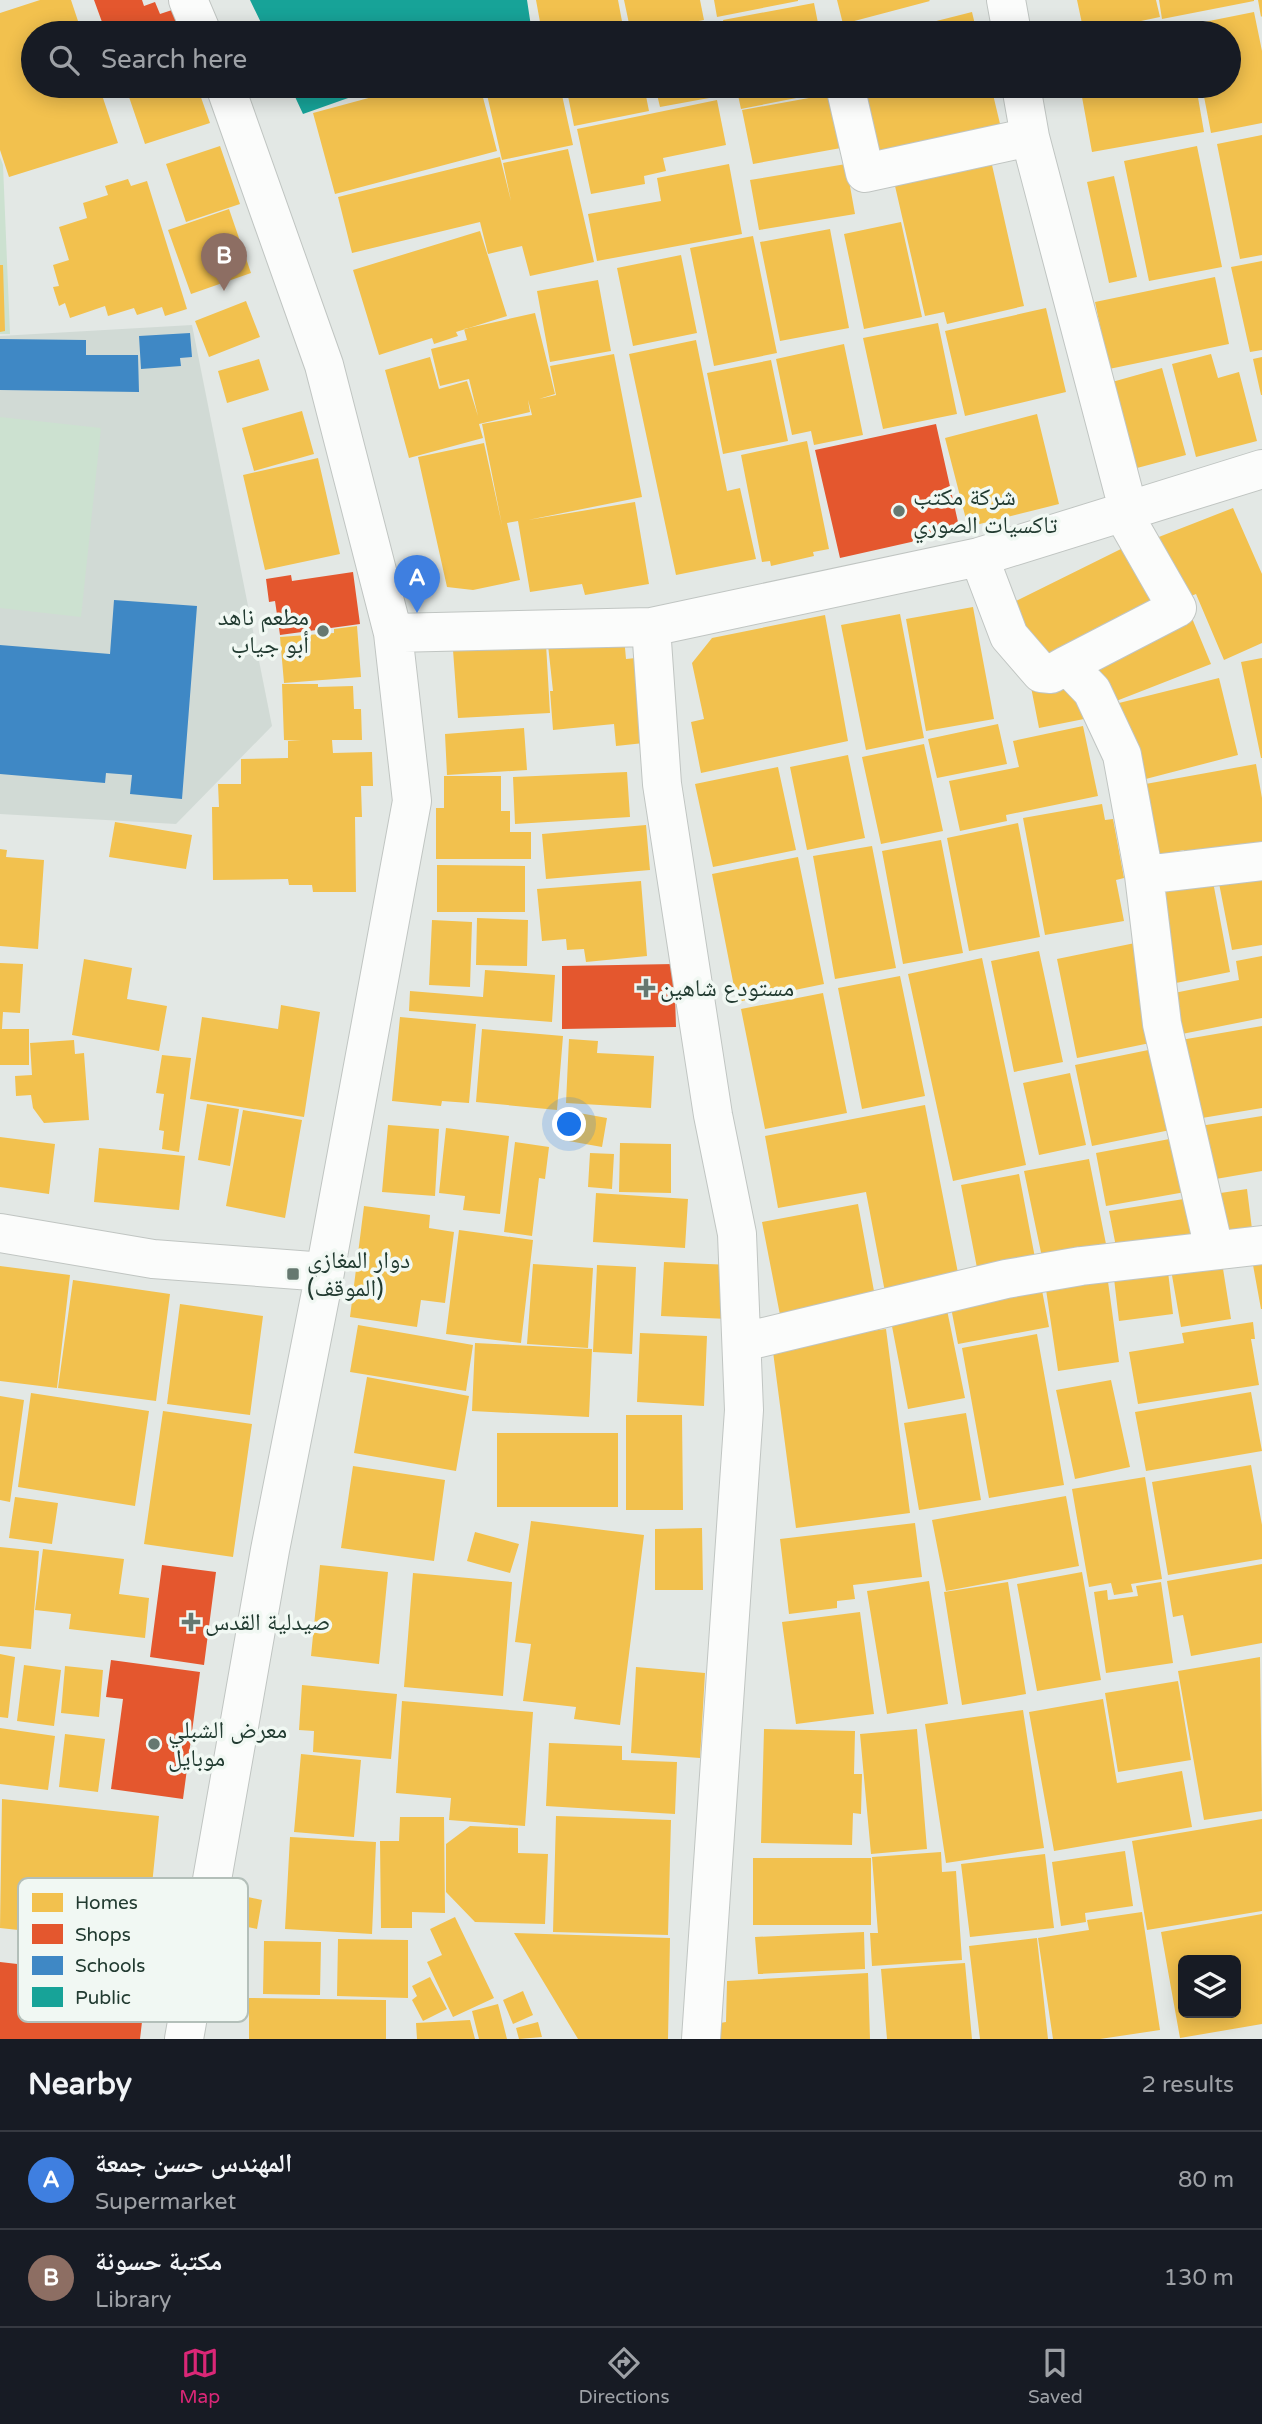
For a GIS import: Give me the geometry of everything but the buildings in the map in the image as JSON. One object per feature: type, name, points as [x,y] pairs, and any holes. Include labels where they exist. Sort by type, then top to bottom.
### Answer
[{"type":"street","points":[[188,0],[197,21]]},
{"type":"street","points":[[1006,0],[1010,21]]},
{"type":"street","points":[[212,1878],[270,1550],[325,1272],[412,801],[393,633],[324,365],[229,98]]},
{"type":"street","points":[[848,98],[865,173],[1030,137]]},
{"type":"street","points":[[979,557],[1009,636],[1041,673],[1051,674],[1177,608],[1129,524],[1128,509],[1030,137],[1023,98]]},
{"type":"street","points":[[393,633],[651,627],[979,557],[1262,469]]},
{"type":"street","points":[[651,627],[662,784],[713,1115],[737,1234],[743,1342],[744,1410],[701,2039]]},
{"type":"street","points":[[1067,665],[1092,691],[1122,755],[1144,875],[1163,1024],[1214,1249]]},
{"type":"street","points":[[1144,875],[1262,861]]},
{"type":"street","points":[[0,1233],[153,1259],[325,1272]]},
{"type":"street","points":[[743,1342],[1006,1279],[1081,1266],[1262,1244]]},
{"type":"shaded area","points":[[192,325],[272,726],[176,824],[0,814],[0,336]]},
{"type":"green space","points":[[0,157],[3,165],[10,334],[0,334]]},
{"type":"green space","points":[[0,417],[101,428],[81,617],[0,608]]},
{"type":"place","name":"مكتبة حسونة","points":[[224,291]]},
{"type":"place","name":"شركة مكتب تاكسيات الصوري","points":[[899,511]]},
{"type":"place","name":"المهندس حسن جمعة","points":[[417,613]]},
{"type":"place","name":"مطعم ناهد أبو جياب","points":[[323,631]]},
{"type":"place","name":"مستودع شاهين","points":[[646,988]]},
{"type":"place","name":"دوار المغازي (الموقف)","points":[[293,1274]]},
{"type":"place","name":"صيدلية القدس","points":[[191,1622]]},
{"type":"place","name":"معرض الشبلي موبايل","points":[[154,1744]]}]
